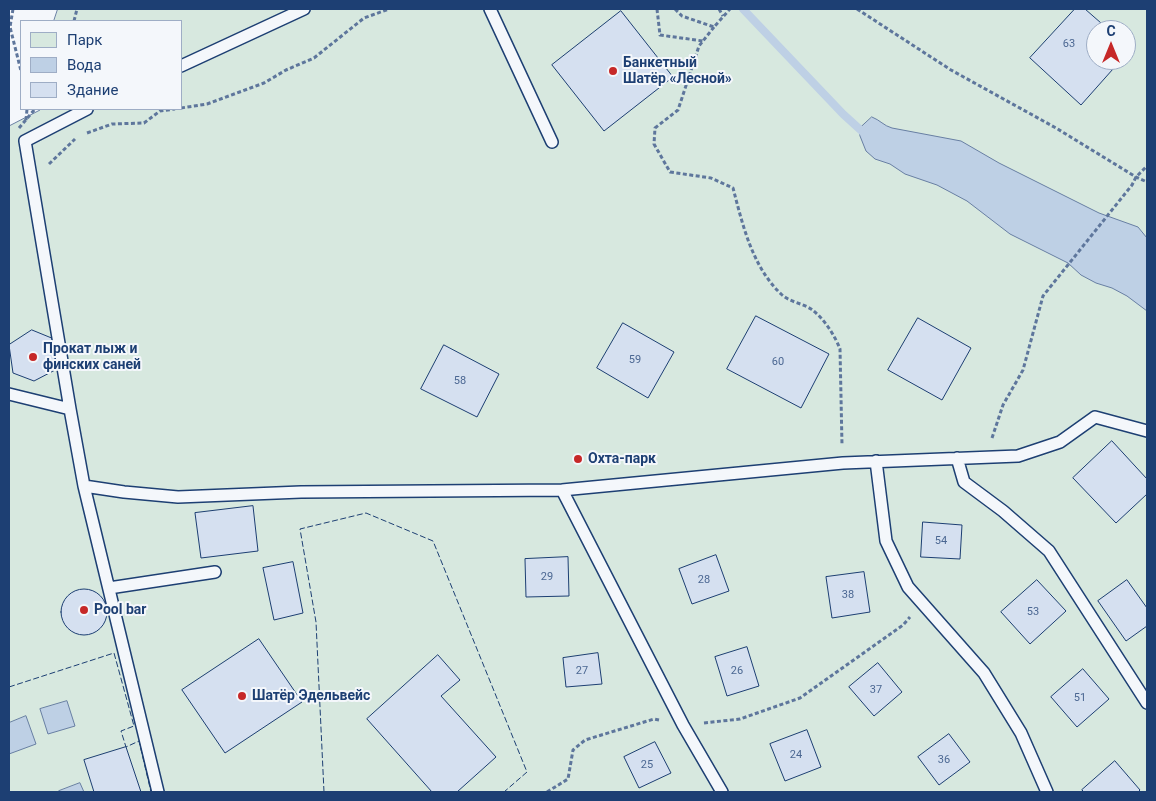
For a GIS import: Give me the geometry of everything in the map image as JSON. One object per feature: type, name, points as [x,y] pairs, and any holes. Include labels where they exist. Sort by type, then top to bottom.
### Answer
[{"type":"lane","points":[[182,66],[304,9]]},
{"type":"lane","points":[[490,9],[552,142]]},
{"type":"lane","points":[[85,110],[25,141],[84,486],[158,792]]},
{"type":"lane","points":[[9,394],[70,410]]},
{"type":"lane","points":[[84,486],[178,497],[301,492],[562,490],[843,463],[1018,456],[1060,442],[1095,417],[1147,431]]},
{"type":"lane","points":[[957,458],[964,482],[1003,511],[1050,551],[1147,703]]},
{"type":"lane","points":[[876,461],[886,541],[908,587],[984,673],[1022,733],[1047,792]]},
{"type":"lane","points":[[562,490],[683,725],[722,792]]},
{"type":"lane","points":[[109,588],[215,572]]},
{"type":"path","points":[[13,9],[10,27],[20,67]]},
{"type":"path","points":[[182,108],[207,104],[264,83],[286,70],[314,58],[364,18],[389,9]]},
{"type":"path","points":[[657,9],[660,35],[703,42]]},
{"type":"path","points":[[675,9],[682,16],[714,28]]},
{"type":"path","points":[[719,9],[723,16]]},
{"type":"path","points":[[730,9],[699,46],[678,110],[656,128],[654,144],[670,172],[711,178],[733,188],[747,242],[769,282],[783,297],[812,310],[835,336],[840,349],[843,463]]},
{"type":"path","points":[[857,9],[951,70],[1056,128],[1147,182]]},
{"type":"path","points":[[19,128],[34,110]]},
{"type":"path","points":[[86,133],[112,124],[144,123],[160,111],[168,110]]},
{"type":"path","points":[[32,180],[78,136]]},
{"type":"path","points":[[984,457],[1003,406],[1023,370],[1043,296],[1132,185],[1136,177],[1147,166]]},
{"type":"path","points":[[547,792],[568,779],[572,750],[585,740],[654,720],[683,725],[740,719],[800,698],[903,625],[923,604]]},
{"type":"green space","name":"Охта-парк","points":[[58,9],[1147,9],[1147,792],[9,792],[9,126],[40,110],[182,110],[182,20],[54,20]]},
{"type":"water","points":[[872,117],[892,128],[961,141],[999,163],[1099,213],[1138,227],[1147,238],[1147,311],[1127,296],[1112,288],[1096,283],[1081,275],[1068,263],[1010,234],[967,201],[937,185],[905,174],[890,164],[875,159],[866,151],[859,129]]},
{"type":"water","points":[[67,701],[75,726],[48,734],[40,709]]},
{"type":"water","points":[[26,716],[36,744],[9,754],[9,723]]},
{"type":"water","points":[[80,783],[84,792],[59,791]]},
{"type":"building","points":[[1075,9],[1085,9],[1098,20],[1086,20],[1086,70],[1112,70],[1081,105],[1030,58]]},
{"type":"building","name":"Банкетный Шатёр «Лесной»","points":[[621,11],[673,77],[604,131],[552,65]]},
{"type":"building","points":[[756,316],[829,354],[801,408],[727,369]]},
{"type":"building","points":[[918,318],[971,348],[942,400],[888,370]]},
{"type":"building","points":[[623,323],[674,352],[648,398],[597,368]]},
{"type":"building","name":"Прокат лыж и финских саней","points":[[32,330],[54,339],[57,369],[34,381],[13,373],[9,345]]},
{"type":"building","points":[[444,345],[499,374],[477,417],[421,389]]},
{"type":"building","points":[[1112,441],[1147,479],[1147,494],[1116,523],[1073,478]]},
{"type":"building","points":[[253,506],[258,551],[201,558],[195,513]]},
{"type":"building","points":[[923,522],[962,525],[960,559],[921,557]]},
{"type":"building","points":[[716,555],[729,591],[692,604],[679,569]]},
{"type":"building","points":[[568,557],[569,596],[526,597],[525,559]]},
{"type":"building","points":[[293,562],[303,613],[274,620],[263,568]]},
{"type":"building","points":[[864,572],[870,612],[832,618],[826,577]]},
{"type":"building","points":[[1037,580],[1066,611],[1030,644],[1001,612]]},
{"type":"building","points":[[1127,580],[1147,608],[1147,626],[1126,641],[1098,601]]},
{"type":"building","name":"Pool bar","points":[[79,589],[89,589],[103,599],[107,612],[103,625],[97,631],[89,635],[79,635],[65,625],[61,617],[61,607],[71,593]]},
{"type":"building","name":"Шатёр Эдельвейс","points":[[259,639],[302,702],[225,753],[182,690]]},
{"type":"building","points":[[747,647],[759,686],[727,696],[715,657]]},
{"type":"building","points":[[598,653],[602,684],[566,687],[563,658]]},
{"type":"building","points":[[438,655],[460,680],[441,696],[496,757],[457,792],[432,792],[367,719]]},
{"type":"building","points":[[878,663],[902,692],[874,716],[849,687]]},
{"type":"building","points":[[1083,669],[1109,699],[1077,727],[1051,697]]},
{"type":"building","points":[[807,730],[821,767],[785,781],[770,744]]},
{"type":"building","points":[[949,734],[970,762],[939,785],[918,757]]},
{"type":"building","points":[[655,742],[671,773],[639,788],[624,757]]},
{"type":"building","points":[[126,747],[141,792],[94,792],[84,760]]},
{"type":"building","points":[[1115,761],[1140,790],[1138,792],[1084,792],[1082,790]]},
{"type":"waterway","points":[[743,9],[843,114],[865,134]]},
{"type":"fence","points":[[324,792],[316,622],[300,529],[366,513],[433,541],[527,772],[504,792]]},
{"type":"fence","points":[[9,687],[114,653],[134,726],[121,731],[126,747],[139,741],[151,792]]},
{"type":"place","name":"Банкетный Шатёр «Лесной»","points":[[613,71]]},
{"type":"place","name":"Прокат лыж и финских саней","points":[[33,357]]},
{"type":"place","name":"Охта-парк","points":[[578,459]]},
{"type":"place","name":"Pool bar","points":[[84,610]]},
{"type":"place","name":"Шатёр Эдельвейс","points":[[242,696]]}]
